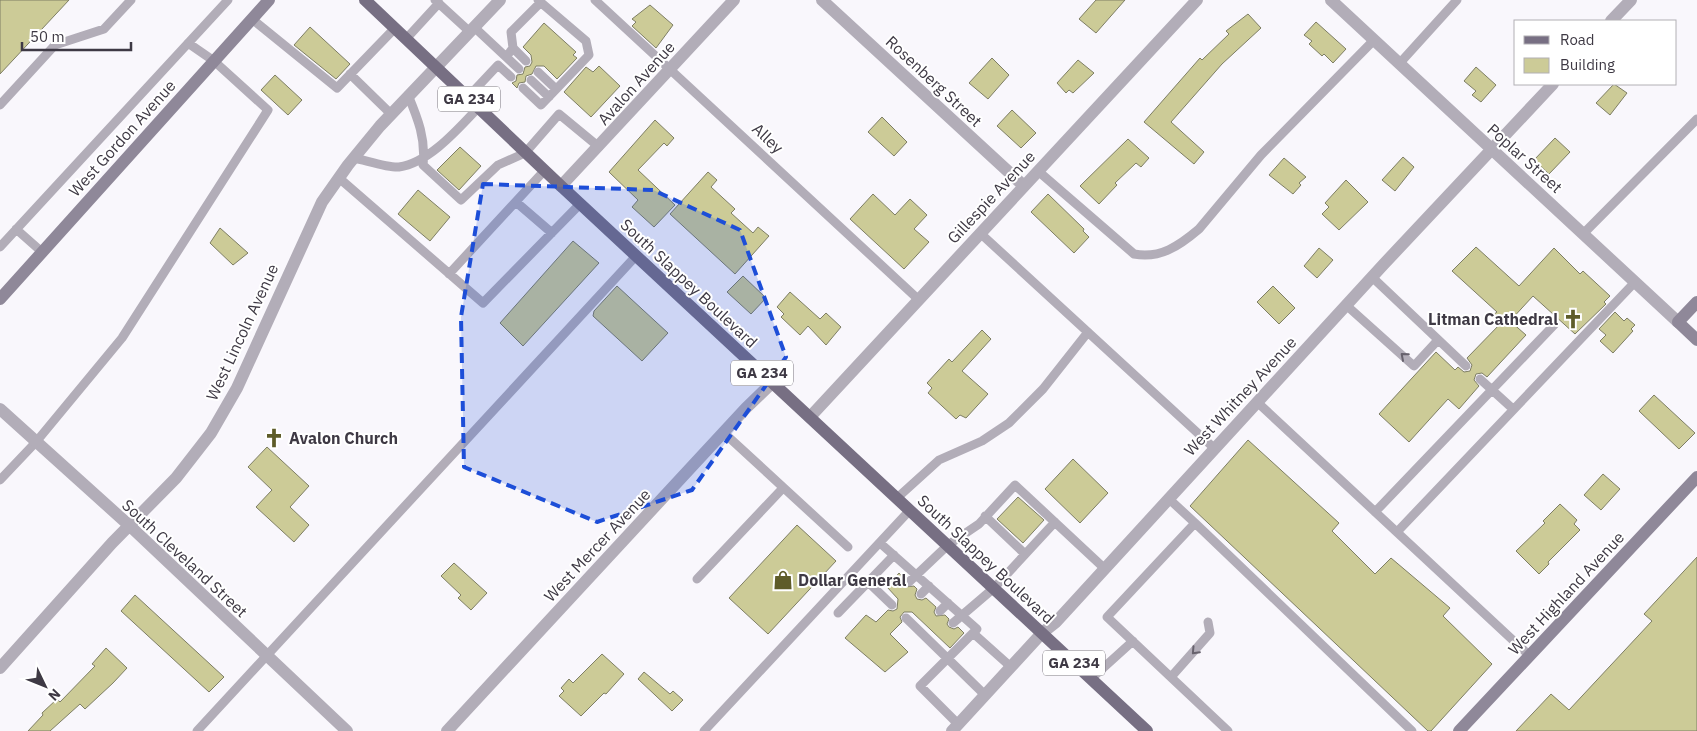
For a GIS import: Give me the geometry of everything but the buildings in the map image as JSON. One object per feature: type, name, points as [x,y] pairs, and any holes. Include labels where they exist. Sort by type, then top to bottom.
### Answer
[{"type":"main road","name":"South Slappey Boulevard","points":[[369,1],[560,186],[1148,731]]},
{"type":"street","name":"West Gordon Avenue","points":[[0,298],[269,0]]},
{"type":"street","name":"West Lincoln Avenue","points":[[0,668],[112,543],[131,527],[176,478],[210,432],[237,388],[322,202],[354,158],[391,114],[500,0]]},
{"type":"street","name":"Avalon Avenue","points":[[560,186],[599,147],[734,0]]},
{"type":"street","name":"Rosenberg Street","points":[[822,0],[1024,186]]},
{"type":"street","name":"Gillespie Avenue","points":[[810,417],[1197,0]]},
{"type":"street","name":"Poplar Street","points":[[1331,0],[1697,340]]},
{"type":"street","points":[[1612,20],[1631,0]]},
{"type":"street","name":"West Whitney Avenue","points":[[955,727],[1042,633],[1056,622],[1346,305],[1552,85]]},
{"type":"street","points":[[1678,322],[1697,302]]},
{"type":"street","name":"West Mercer Avenue","points":[[447,731],[723,432],[772,383]]},
{"type":"street","name":"South Cleveland Street","points":[[0,410],[131,527],[347,731]]},
{"type":"street","name":"West Highland Avenue","points":[[1459,731],[1697,477]]},
{"type":"lane","points":[[0,105],[55,45],[104,28],[131,0]]},
{"type":"lane","points":[[0,247],[228,0]]},
{"type":"lane","name":"Alley","points":[[596,0],[919,300]]},
{"type":"lane","points":[[1399,64],[1458,0]]},
{"type":"lane","points":[[523,88],[541,105],[589,55],[586,41],[540,1],[511,32],[513,48],[526,61]]},
{"type":"lane","points":[[406,38],[437,2],[519,69]]},
{"type":"lane","points":[[252,18],[337,88],[395,28]]},
{"type":"lane","points":[[1038,171],[1134,254],[1146,256],[1160,255],[1187,239],[1198,229],[1261,155],[1374,40]]},
{"type":"lane","points":[[0,480],[36,442],[122,338],[268,110],[214,61],[188,43]]},
{"type":"lane","points":[[467,98],[513,48]]},
{"type":"lane","points":[[498,65],[511,77]]},
{"type":"lane","points":[[538,72],[556,89]]},
{"type":"lane","points":[[350,74],[391,114]]},
{"type":"lane","points":[[531,80],[549,97]]},
{"type":"lane","points":[[408,95],[425,146],[423,165],[461,200],[498,165],[525,153],[559,114],[599,147]]},
{"type":"lane","points":[[354,158],[398,167],[424,157],[445,142],[478,108]]},
{"type":"lane","points":[[1583,234],[1697,119]]},
{"type":"lane","points":[[449,274],[544,171]]},
{"type":"lane","points":[[339,178],[483,303],[580,204]]},
{"type":"lane","points":[[516,202],[552,233]]},
{"type":"lane","points":[[16,229],[42,252]]},
{"type":"lane","points":[[980,233],[1214,448]]},
{"type":"lane","points":[[197,731],[636,256]]},
{"type":"lane","points":[[1372,277],[1466,366]]},
{"type":"lane","points":[[1397,532],[1635,282]]},
{"type":"lane","points":[[1346,305],[1414,366],[1438,340]]},
{"type":"lane","points":[[1375,512],[1555,324]]},
{"type":"lane","points":[[897,498],[939,460],[982,441],[1009,423],[1043,389],[1088,332]]},
{"type":"lane","points":[[1480,379],[1514,409]]},
{"type":"lane","points":[[1257,402],[1530,656]]},
{"type":"lane","points":[[723,432],[848,548]]},
{"type":"lane","points":[[909,582],[948,545],[985,516],[1015,485],[1104,568]]},
{"type":"lane","points":[[697,579],[783,488]]},
{"type":"lane","points":[[1168,498],[1410,730]]},
{"type":"lane","points":[[1000,501],[1008,508]]},
{"type":"lane","points":[[704,731],[910,510]]},
{"type":"lane","points":[[985,516],[1025,554]]},
{"type":"lane","points":[[953,623],[994,588],[1056,522]]},
{"type":"lane","points":[[1195,523],[1107,617],[1228,731]]},
{"type":"lane","points":[[1033,532],[1041,538]]},
{"type":"lane","points":[[880,543],[977,629],[920,686],[955,727]]},
{"type":"lane","points":[[838,613],[894,555]]},
{"type":"lane","points":[[868,582],[892,601]]},
{"type":"lane","points":[[922,594],[929,586]]},
{"type":"lane","points":[[940,611],[948,603]]},
{"type":"lane","points":[[906,618],[923,629],[936,641],[947,658],[986,695]]},
{"type":"lane","points":[[1170,677],[1210,633],[1208,622]]},
{"type":"lane","points":[[973,633],[1011,667]]},
{"type":"lane","points":[[1091,679],[1133,641]]},
{"type":"highlighted area","points":[[483,184],[653,190],[740,230],[786,357],[692,490],[597,522],[464,467],[461,317]]},
{"type":"place","name":"Litman Cathedral","points":[[1573,319]]},
{"type":"place","name":"Avalon Church","points":[[274,438]]},
{"type":"place","name":"Dollar General","points":[[783,580]]}]
